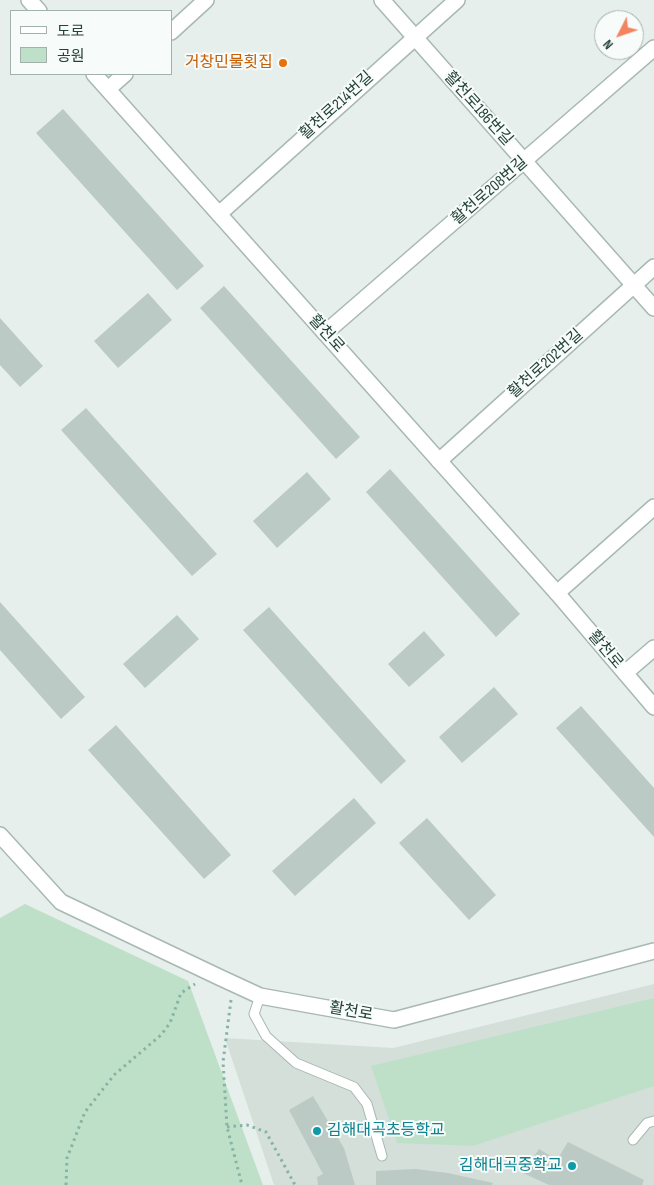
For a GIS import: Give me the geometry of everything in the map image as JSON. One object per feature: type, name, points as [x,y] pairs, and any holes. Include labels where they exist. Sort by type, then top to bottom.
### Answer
[{"type":"street","points":[[29,0],[38,10]]},
{"type":"street","points":[[172,31],[206,0]]},
{"type":"street","name":"활천로186번길","points":[[382,0],[654,308]]},
{"type":"street","name":"활천로214번길","points":[[219,214],[456,0]]},
{"type":"street","name":"활천로208번길","points":[[325,333],[654,48]]},
{"type":"street","name":"활천로","points":[[95,75],[557,593],[654,707]]},
{"type":"street","points":[[108,89],[124,75]]},
{"type":"street","name":"활천로202번길","points":[[439,461],[654,267]]},
{"type":"street","points":[[557,593],[654,507]]},
{"type":"street","points":[[625,673],[654,648]]},
{"type":"street","name":"활천로","points":[[0,835],[61,902],[221,978],[260,996],[394,1020],[654,951]]},
{"type":"lane","points":[[260,996],[254,1014],[266,1036],[296,1064],[354,1087],[367,1104],[382,1156]]},
{"type":"lane","points":[[633,1140],[647,1123],[654,1121]]},
{"type":"path","points":[[66,1185],[67,1158],[85,1112],[114,1075],[161,1035],[170,1023],[181,993],[192,985],[221,978],[233,991],[223,1062],[227,1127],[242,1185]]},
{"type":"path","points":[[227,1127],[247,1125],[266,1132],[295,1185]]},
{"type":"shaded area","points":[[654,984],[654,1185],[274,1185],[225,1038],[393,1048]]},
{"type":"green space","points":[[25,904],[188,981],[263,1185],[0,1185],[0,918]]},
{"type":"green space","points":[[654,998],[654,1086],[473,1146],[397,1143],[371,1066]]},
{"type":"building","points":[[63,109],[204,266],[177,290],[36,133]]},
{"type":"building","points":[[224,286],[360,437],[336,459],[200,308]]},
{"type":"building","points":[[148,293],[172,320],[118,368],[94,341]]},
{"type":"building","points":[[0,318],[43,366],[20,387],[0,365]]},
{"type":"building","points":[[86,408],[217,554],[192,576],[61,430]]},
{"type":"building","points":[[390,469],[520,614],[496,637],[366,492]]},
{"type":"building","points":[[307,472],[331,499],[277,548],[253,521]]},
{"type":"building","points":[[0,602],[85,697],[61,719],[0,650]]},
{"type":"building","points":[[269,607],[406,761],[381,784],[243,630]]},
{"type":"building","points":[[177,615],[199,639],[145,688],[123,664]]},
{"type":"building","points":[[424,631],[445,655],[409,687],[388,664]]},
{"type":"building","points":[[494,687],[518,714],[462,763],[439,737]]},
{"type":"building","points":[[581,706],[654,788],[654,837],[556,728]]},
{"type":"building","points":[[116,725],[231,855],[204,879],[88,750]]},
{"type":"building","points":[[354,798],[376,823],[295,896],[272,871]]},
{"type":"building","points":[[427,818],[496,895],[469,920],[399,843]]},
{"type":"building","name":"김해대곡초등학교","points":[[313,1096],[344,1148],[355,1185],[318,1185],[317,1177],[323,1174],[289,1110]]},
{"type":"building","name":"김해대곡중학교","points":[[568,1142],[644,1180],[642,1185],[549,1185],[523,1173],[539,1149],[557,1160]]},
{"type":"building","name":"김해대곡초등학교","points":[[415,1169],[448,1173],[493,1183],[492,1185],[376,1185],[376,1171]]},
{"type":"place","name":"거창민물횟집","points":[[283,63]]},
{"type":"place","name":"김해대곡초등학교","points":[[317,1131]]},
{"type":"place","name":"김해대곡중학교","points":[[572,1166]]}]
